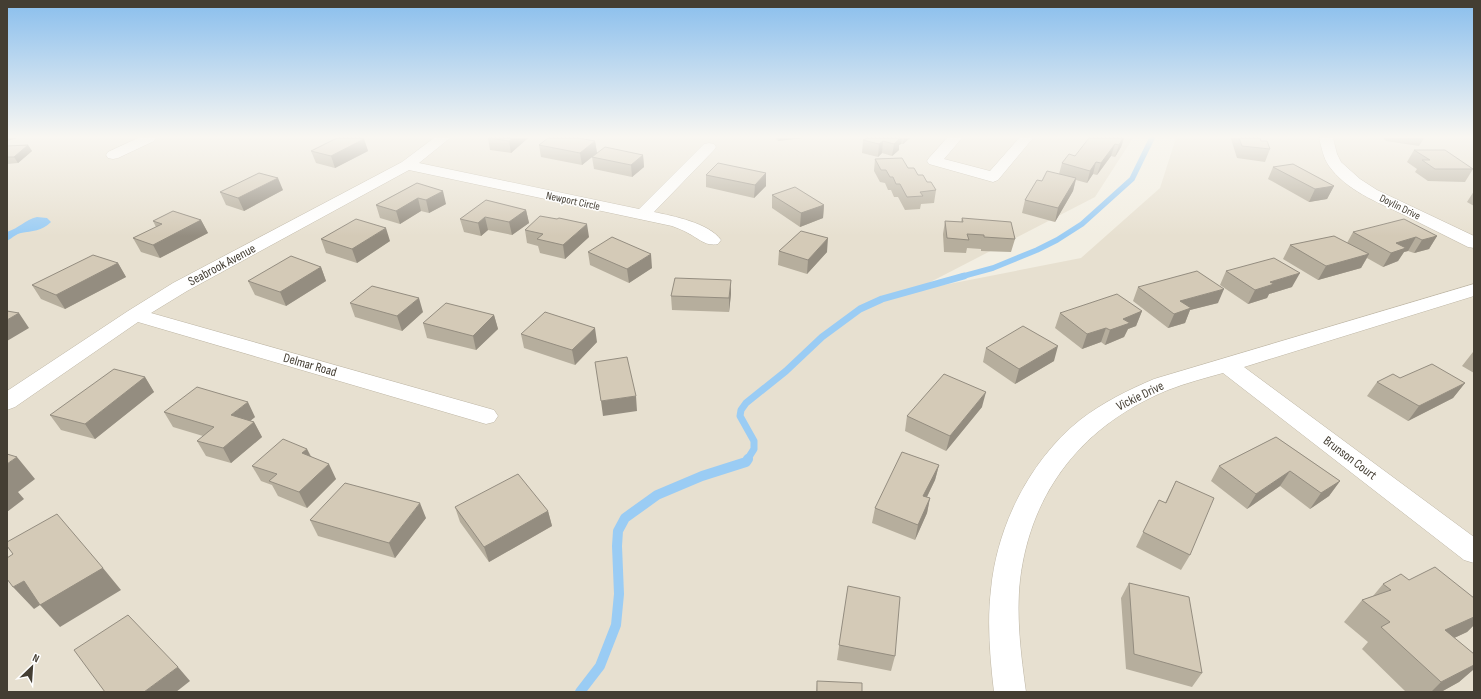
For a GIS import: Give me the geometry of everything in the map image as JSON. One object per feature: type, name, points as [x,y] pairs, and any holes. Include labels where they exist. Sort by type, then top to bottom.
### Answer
[{"type":"street","name":"Seabrook Avenue","points":[[7,402],[135,315],[180,287],[397,171]]},
{"type":"street","name":"Newport Circle","points":[[433,171],[677,222],[694,229],[712,240]]},
{"type":"street","points":[[642,215],[686,171]]},
{"type":"street","points":[[969,171],[993,177],[998,171]]},
{"type":"street","name":"Doylin Drive","points":[[1342,171],[1360,186],[1371,193],[1474,244]]},
{"type":"street","name":"Vickie Drive","points":[[1010,692],[1004,622],[1006,580],[1013,544],[1024,513],[1040,484],[1058,458],[1080,434],[1106,413],[1135,396],[1162,384],[1474,290]]},
{"type":"street","name":"Delmar Road","points":[[135,315],[486,416]]},
{"type":"street","name":"Brunson Court","points":[[1226,364],[1474,552]]},
{"type":"shaded area","points":[[7,171],[1112,171],[1095,197],[913,291],[1081,258],[1160,188],[1166,171],[1474,171],[1474,692],[7,692]]},
{"type":"water","points":[[37,217],[47,218],[51,222],[40,229],[16,235],[7,241],[7,232]]},
{"type":"building","points":[[710,171],[755,171],[766,173],[755,185],[706,175]]},
{"type":"building","points":[[886,171],[915,171],[918,175],[923,175],[927,182],[931,182],[936,190],[920,192],[923,196],[907,197],[900,184],[896,184],[893,177],[890,177]]},
{"type":"building","points":[[1047,171],[1076,178],[1058,208],[1025,200],[1037,180],[1042,181]]},
{"type":"building","points":[[1280,171],[1305,171],[1334,186],[1315,189]]},
{"type":"building","points":[[259,173],[278,178],[238,198],[220,192]]},
{"type":"building","points":[[417,183],[443,191],[426,200],[418,198],[396,211],[376,205]]},
{"type":"building","points":[[795,187],[824,205],[801,213],[772,195]]},
{"type":"building","points":[[486,200],[526,210],[509,222],[485,217],[478,223],[460,219]]},
{"type":"building","points":[[173,211],[201,220],[153,245],[133,238],[162,224],[153,221]]},
{"type":"building","points":[[540,216],[557,219],[559,218],[587,224],[563,245],[537,239],[543,234],[525,230]]},
{"type":"building","points":[[962,218],[1011,222],[1015,239],[984,237],[984,235],[967,234],[969,240],[947,238],[945,221],[963,222]]},
{"type":"building","points":[[356,219],[386,228],[352,249],[321,239]]},
{"type":"building","points":[[1404,219],[1437,236],[1422,240],[1416,237],[1396,243],[1406,248],[1391,253],[1353,232]]},
{"type":"building","points":[[801,231],[828,238],[808,260],[779,251]]},
{"type":"building","points":[[1334,236],[1369,254],[1326,266],[1290,245]]},
{"type":"building","points":[[612,237],[651,254],[627,269],[588,252]]},
{"type":"building","points":[[93,255],[118,263],[56,295],[32,285]]},
{"type":"building","points":[[291,256],[321,267],[280,292],[248,281]]},
{"type":"building","points":[[1274,258],[1300,273],[1270,282],[1274,284],[1255,290],[1226,271]]},
{"type":"building","points":[[1197,271],[1224,289],[1180,301],[1191,308],[1174,314],[1138,287]]},
{"type":"building","points":[[675,278],[731,280],[729,298],[671,296]]},
{"type":"building","points":[[372,286],[419,298],[397,316],[350,303]]},
{"type":"building","points":[[1117,294],[1142,311],[1123,319],[1130,323],[1110,330],[1106,328],[1087,334],[1060,313]]},
{"type":"building","points":[[446,303],[494,315],[473,336],[423,323]]},
{"type":"building","points":[[7,311],[19,313],[7,320]]},
{"type":"building","points":[[545,312],[595,328],[572,350],[521,334]]},
{"type":"building","points":[[1023,326],[1058,346],[1019,369],[986,348]]},
{"type":"building","points":[[627,357],[636,396],[601,401],[595,362]]},
{"type":"building","points":[[1432,364],[1465,383],[1419,406],[1377,382],[1393,374],[1400,378]]},
{"type":"building","points":[[114,369],[145,377],[85,424],[50,415]]},
{"type":"building","points":[[944,374],[986,392],[950,436],[907,416]]},
{"type":"building","points":[[197,387],[248,402],[231,415],[254,422],[223,448],[197,441],[214,427],[164,412]]},
{"type":"building","points":[[1276,437],[1340,481],[1321,493],[1290,471],[1256,494],[1219,466]]},
{"type":"building","points":[[283,439],[307,449],[302,453],[329,464],[299,492],[269,481],[277,474],[252,466]]},
{"type":"building","points":[[902,452],[939,465],[923,496],[930,498],[918,525],[875,508]]},
{"type":"building","points":[[7,454],[17,457],[7,464]]},
{"type":"building","points":[[518,474],[548,511],[484,547],[455,507]]},
{"type":"building","points":[[1176,481],[1214,498],[1190,555],[1143,532],[1159,500],[1166,503]]},
{"type":"building","points":[[345,483],[420,503],[389,543],[310,520]]},
{"type":"building","points":[[57,514],[103,568],[40,605],[24,581],[13,587],[7,579],[7,558],[13,554],[7,546],[7,542]]},
{"type":"building","points":[[1435,567],[1474,598],[1474,617],[1445,630],[1474,654],[1474,665],[1441,682],[1381,627],[1390,622],[1362,600],[1391,590],[1383,584],[1401,574],[1409,580]]},
{"type":"building","points":[[1129,583],[1189,597],[1202,673],[1134,654]]},
{"type":"building","points":[[848,586],[900,597],[895,656],[839,645]]},
{"type":"building","points":[[128,615],[178,667],[144,692],[105,692],[74,650]]},
{"type":"building","points":[[817,681],[862,683],[862,692],[817,692]]},
{"type":"waterway","points":[[960,277],[993,268],[1057,240],[1082,224],[1132,179],[1136,171]]},
{"type":"waterway","points":[[747,460],[754,449],[754,441],[740,416],[741,410],[746,403],[786,371],[822,337],[860,309],[882,299],[964,276]]},
{"type":"waterway","points":[[580,692],[600,666],[616,625],[619,594],[617,546],[618,531],[625,518],[657,495],[702,476],[746,462],[748,459]]}]
